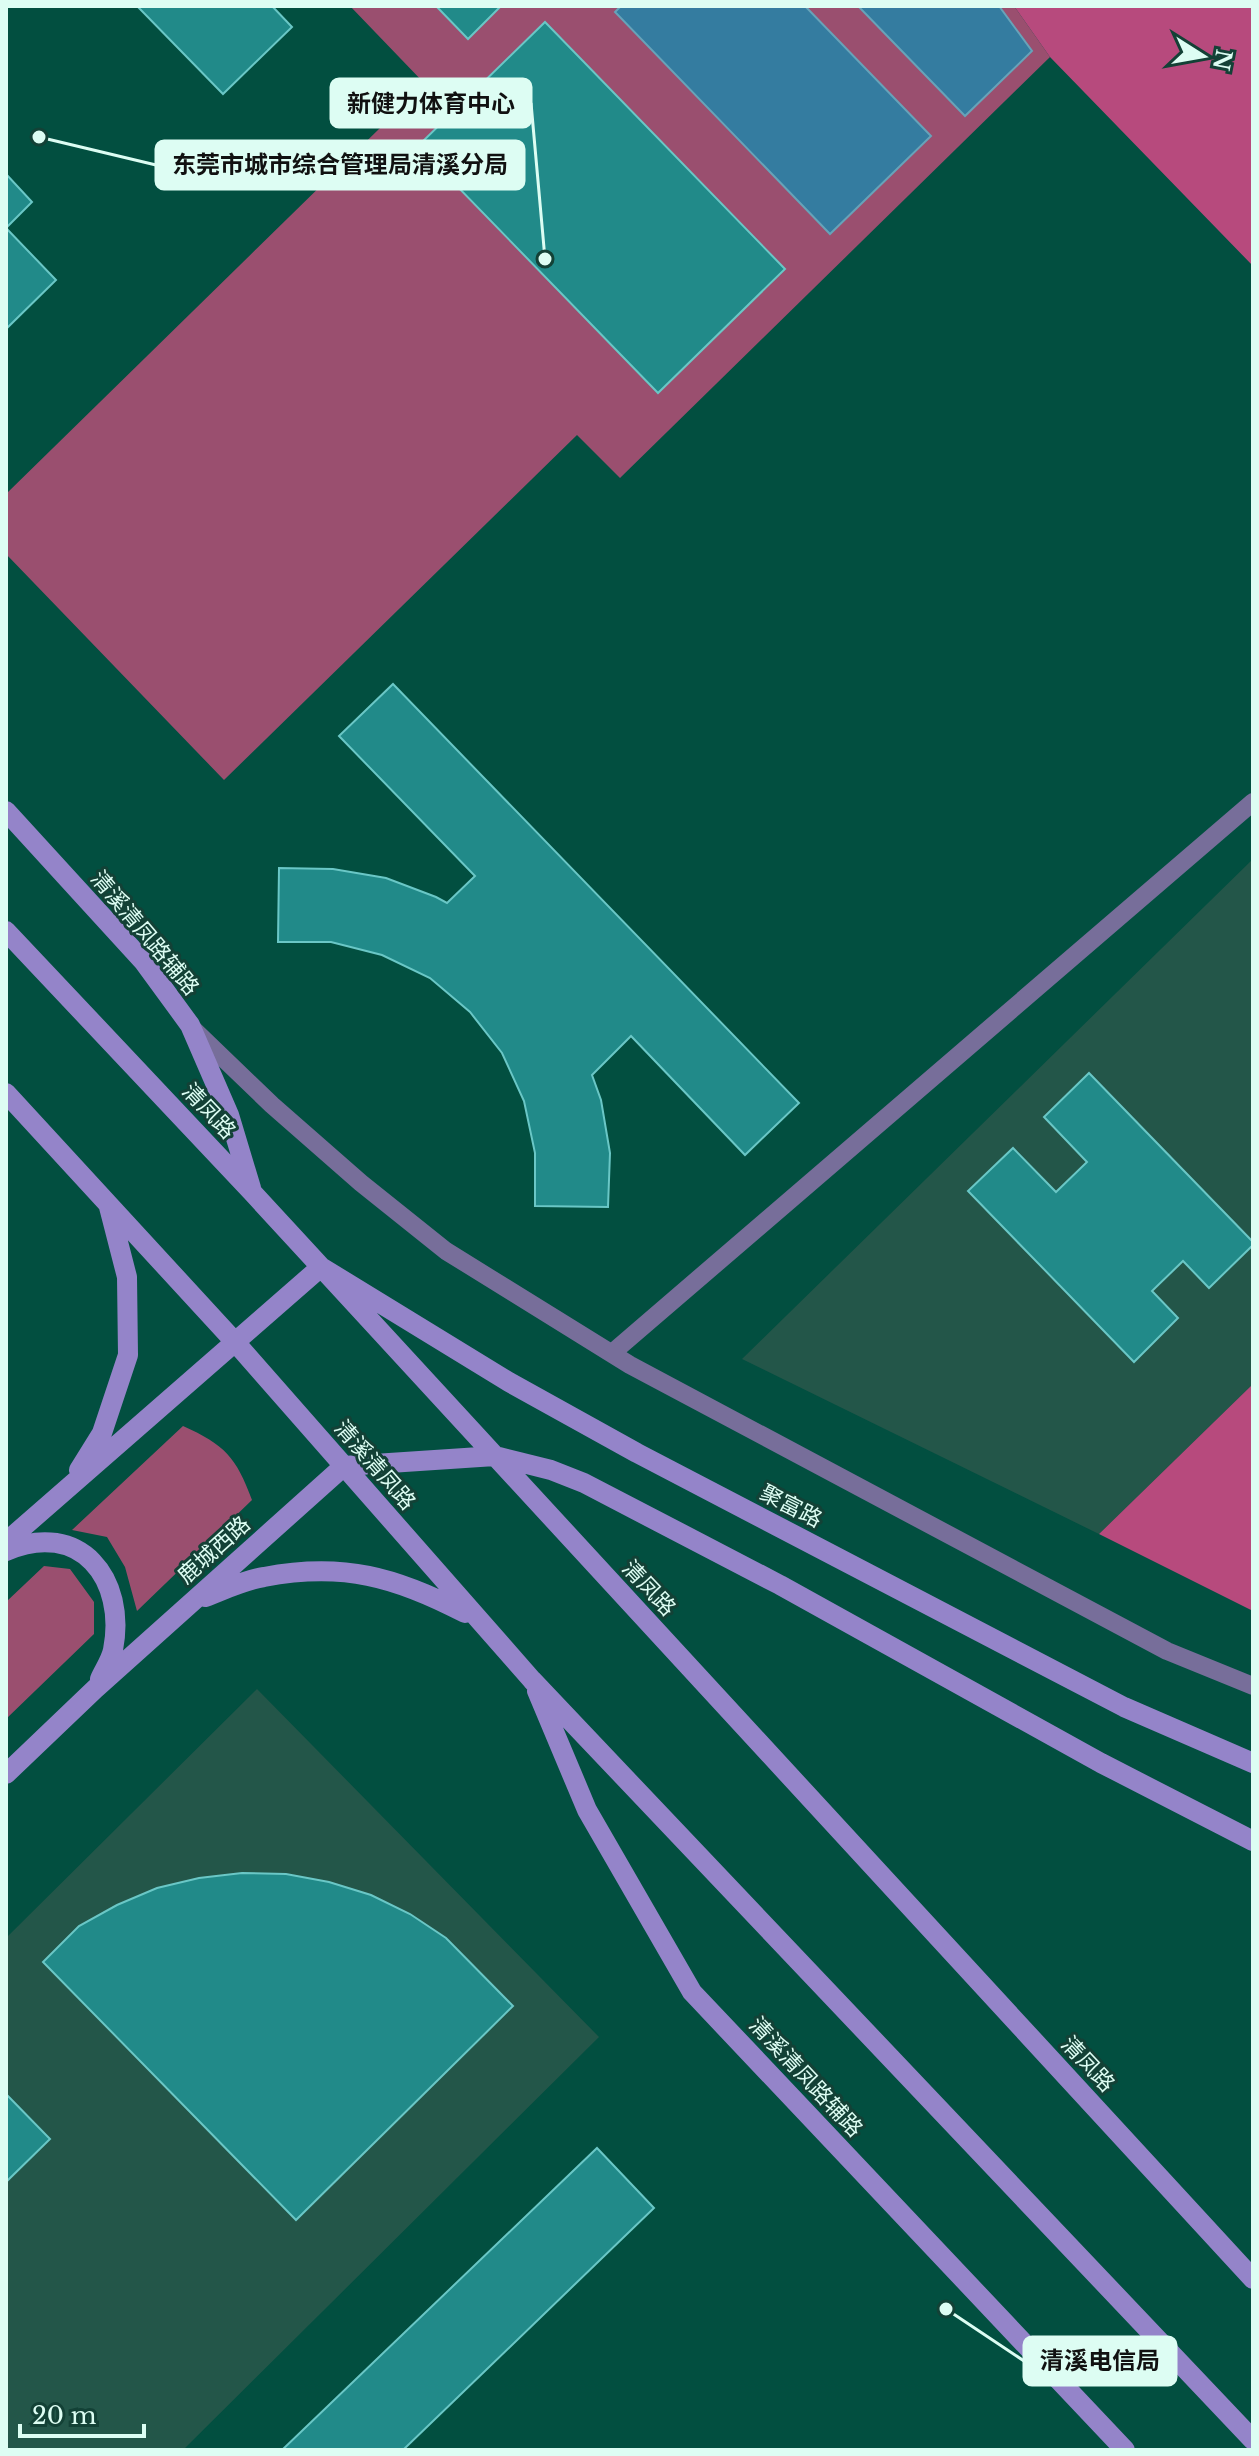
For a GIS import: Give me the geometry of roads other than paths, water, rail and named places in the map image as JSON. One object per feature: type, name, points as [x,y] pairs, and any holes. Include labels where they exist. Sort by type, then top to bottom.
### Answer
[{"type":"main road","name":"清溪清凤路辅路","points":[[6,811],[144,962],[190,1025],[229,1115],[252,1192]]},
{"type":"main road","name":"清凤路","points":[[6,931],[252,1192],[1253,2279]]},
{"type":"main road","points":[[6,1093],[108,1203],[127,1277],[128,1355],[102,1433],[67,1489]]},
{"type":"main road","points":[[6,1116],[39,1128]]},
{"type":"main road","name":"清溪清凤路","points":[[108,1203],[235,1342],[532,1680]]},
{"type":"main road","points":[[6,1542],[321,1267]]},
{"type":"main road","name":"聚富路","points":[[321,1267],[509,1382],[637,1453],[1124,1707],[1253,1763]]},
{"type":"main road","points":[[344,1466],[495,1456],[551,1470],[584,1483],[780,1585],[1101,1763],[1253,1841]]},
{"type":"main road","name":"鹿城西路","points":[[6,1774],[95,1689],[344,1466]]},
{"type":"main road","points":[[6,1551],[20,1545],[53,1542],[86,1554],[108,1579],[115,1616],[113,1652],[95,1689]]},
{"type":"main road","points":[[194,1601],[261,1577],[317,1570],[379,1576],[429,1594],[478,1620]]},
{"type":"main road","name":"清溪清凤路辅路","points":[[532,1680],[587,1810],[692,1992],[1125,2450]]},
{"type":"main road","points":[[532,1680],[1253,2440]]},
{"type":"lane","points":[[612,1353],[1253,802]]},
{"type":"lane","points":[[190,1025],[283,1115],[446,1251],[612,1353],[1167,1651],[1253,1686]]},
{"type":"place","name":"东莞市城市综合管理局清溪分局","points":[[39,137]]},
{"type":"place","name":"新健力体育中心","points":[[545,259]]},
{"type":"place","name":"清溪电信局","points":[[946,2309]]}]
